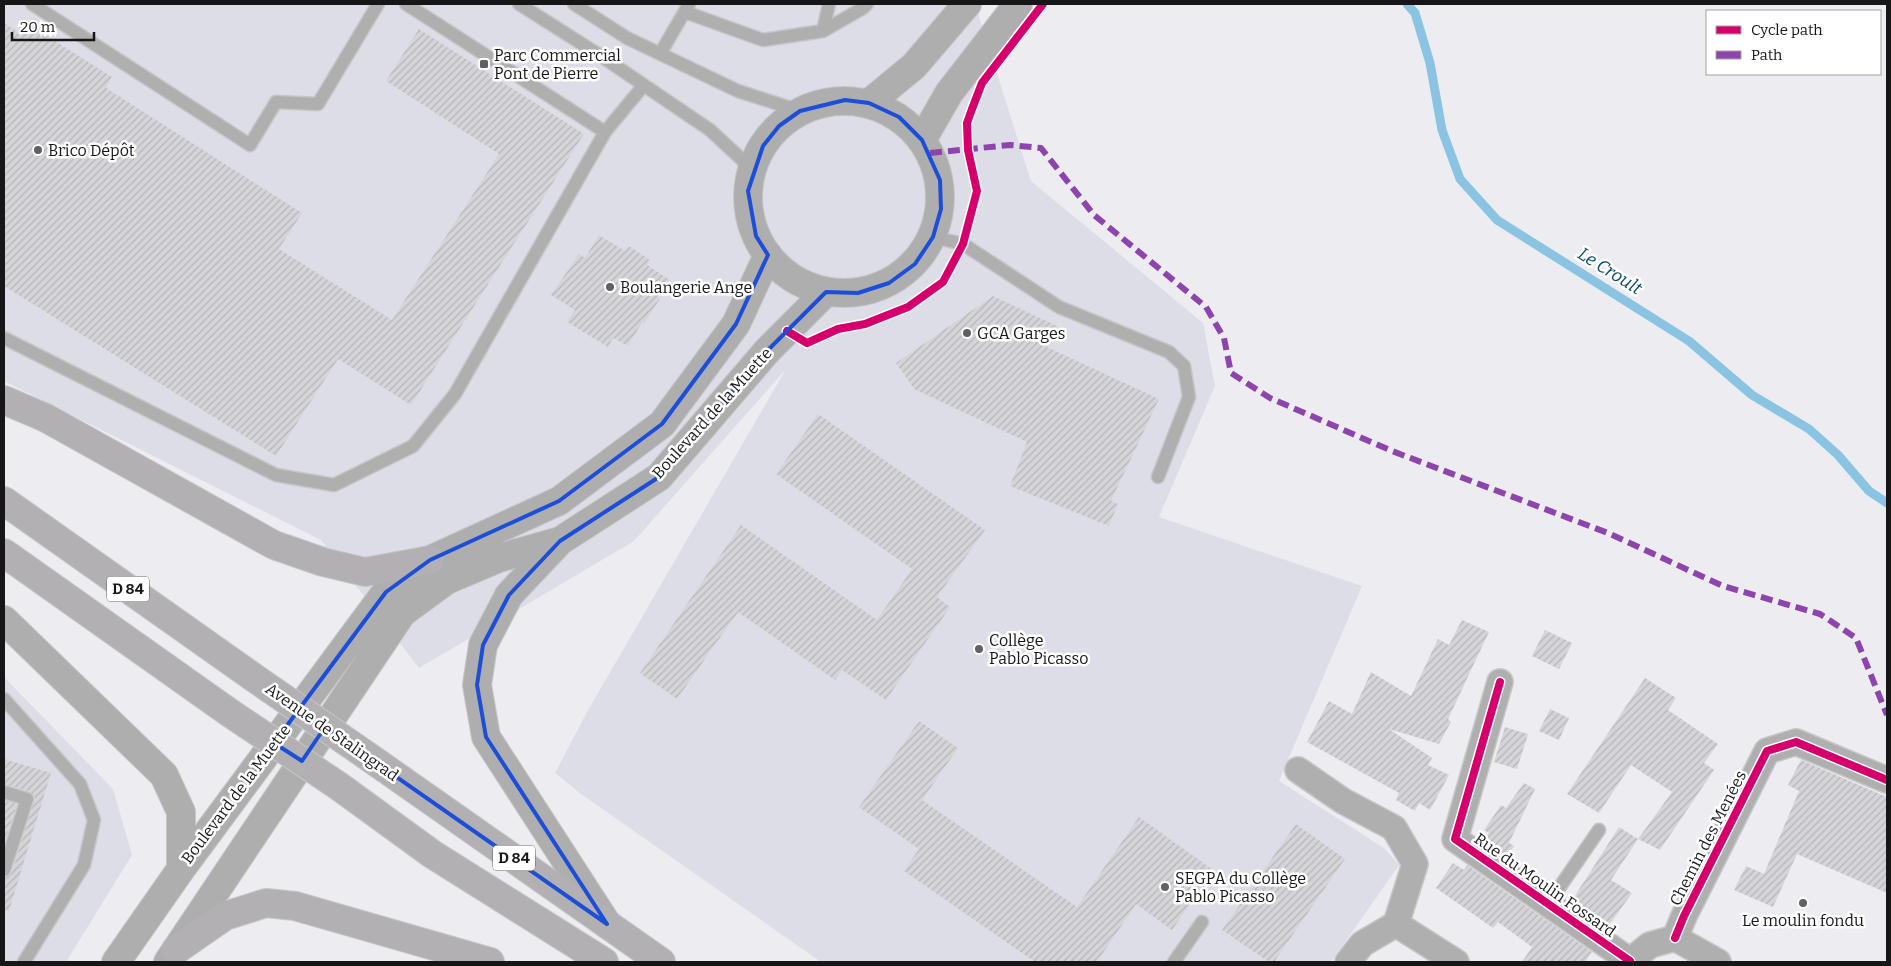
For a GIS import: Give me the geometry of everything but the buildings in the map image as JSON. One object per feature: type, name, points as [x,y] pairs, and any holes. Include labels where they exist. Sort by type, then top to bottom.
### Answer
[{"type":"main road","points":[[869,103],[914,66],[967,4]]},
{"type":"main road","points":[[922,140],[949,92],[1018,4]]},
{"type":"main road","points":[[845,100],[869,103],[899,117],[922,140],[930,153],[940,180],[940,209],[933,237],[915,264],[889,283],[858,293],[826,292],[809,287],[793,279],[779,268],[756,236],[750,214],[748,191],[752,169],[763,146],[773,132],[800,111],[822,103],[845,100]]},
{"type":"main road","name":"Boulevard de la Muette","points":[[116,962],[180,869],[386,592],[430,560],[559,501],[662,424],[736,324],[768,255]]},
{"type":"main road","name":"Boulevard de la Muette","points":[[172,956],[402,613],[447,580],[499,558],[560,541],[659,477],[767,351],[826,292]]},
{"type":"main road","points":[[4,400],[46,418],[274,545],[323,562],[365,572],[430,560]]},
{"type":"main road","name":"Avenue de Stalingrad","points":[[4,501],[252,677],[661,962]]},
{"type":"main road","points":[[560,541],[508,595],[484,645],[477,685],[486,737],[607,924]]},
{"type":"main road","name":"D 84","points":[[4,553],[230,713],[340,787],[432,854],[604,962]]},
{"type":"main road","points":[[4,620],[164,775],[181,812],[180,869]]},
{"type":"main road","points":[[172,956],[225,916],[266,903],[295,906],[490,962]]},
{"type":"street","name":"Rue du Moulin Fossard","points":[[1500,682],[1455,839],[1629,962]]},
{"type":"street","name":"Chemin des Menées","points":[[1675,938],[1684,916],[1767,751],[1796,742],[1887,780]]},
{"type":"street","points":[[1298,770],[1343,801],[1394,828],[1415,864],[1396,924],[1362,944],[1348,962]]},
{"type":"street","points":[[1396,924],[1456,962]]},
{"type":"street","points":[[1629,962],[1650,945],[1675,938],[1718,962]]},
{"type":"lane","points":[[32,4],[250,145],[276,102],[318,104],[378,4]]},
{"type":"lane","points":[[50,15],[58,4]]},
{"type":"lane","points":[[406,4],[605,132]]},
{"type":"lane","points":[[519,4],[710,130],[752,169]]},
{"type":"lane","points":[[574,4],[626,38],[738,91],[800,111]]},
{"type":"lane","points":[[823,31],[829,4]]},
{"type":"lane","points":[[660,54],[687,8],[763,40],[823,31],[864,8],[867,4]]},
{"type":"lane","points":[[4,338],[276,475],[334,485],[413,446],[455,394],[605,132],[644,85]]},
{"type":"lane","points":[[933,237],[963,244],[1059,307],[1169,352],[1184,366],[1189,397],[1158,477]]},
{"type":"lane","points":[[4,699],[80,784],[94,820],[84,866],[24,962]]},
{"type":"lane","points":[[4,792],[27,799],[4,870]]},
{"type":"lane","points":[[1548,904],[1599,830]]},
{"type":"lane","points":[[1174,962],[1202,922]]},
{"type":"highlighted area","points":[[845,100],[869,103],[899,117],[922,140],[940,180],[941,209],[933,237],[915,264],[889,283],[858,293],[826,292],[767,351],[659,477],[560,541],[509,595],[483,645],[477,685],[486,737],[607,924],[325,727],[302,761],[274,743],[386,592],[430,560],[559,501],[662,424],[736,324],[768,255],[756,236],[748,191],[763,146],[779,126],[800,111]]},
{"type":"shaded area","points":[[4,4],[975,4],[1031,181],[1203,323],[1215,386],[1159,517],[1362,586],[1279,781],[1384,848],[1399,865],[1331,962],[821,962],[581,794],[555,773],[587,712],[786,369],[634,541],[419,668],[321,540],[4,381]]},
{"type":"shaded area","points":[[4,677],[113,789],[132,855],[66,962],[4,962]]},
{"type":"waterway","name":"Le Croult","points":[[1407,4],[1415,13],[1430,63],[1442,130],[1460,179],[1497,220],[1689,341],[1752,395],[1809,429],[1838,455],[1869,491],[1887,503]]},
{"type":"marked path","points":[[930,153],[1010,145],[1041,148],[1094,215],[1206,307],[1224,338],[1231,373],[1270,398],[1392,451],[1608,533],[1723,586],[1820,614],[1856,638],[1887,715]]},
{"type":"cycle path","points":[[787,331],[807,343],[838,329],[865,324],[908,307],[943,282],[963,244],[977,191],[968,150],[967,123],[972,109],[982,83],[1043,4]]},
{"type":"cycle path","points":[[1500,682],[1455,839],[1630,961]]},
{"type":"cycle path","points":[[1675,938],[1684,916],[1767,751],[1796,742],[1887,780]]},
{"type":"place","name":"Parc Commercial Pont de Pierre","points":[[484,64]]},
{"type":"place","name":"Brico Dépôt","points":[[38,150]]},
{"type":"place","name":"Boulangerie Ange","points":[[610,287]]},
{"type":"place","name":"GCA Garges","points":[[967,333]]},
{"type":"place","name":"Collège Pablo Picasso","points":[[979,649]]},
{"type":"place","name":"SEGPA du Collège Pablo Picasso","points":[[1165,887]]},
{"type":"place","name":"Le moulin fondu","points":[[1803,903]]}]
